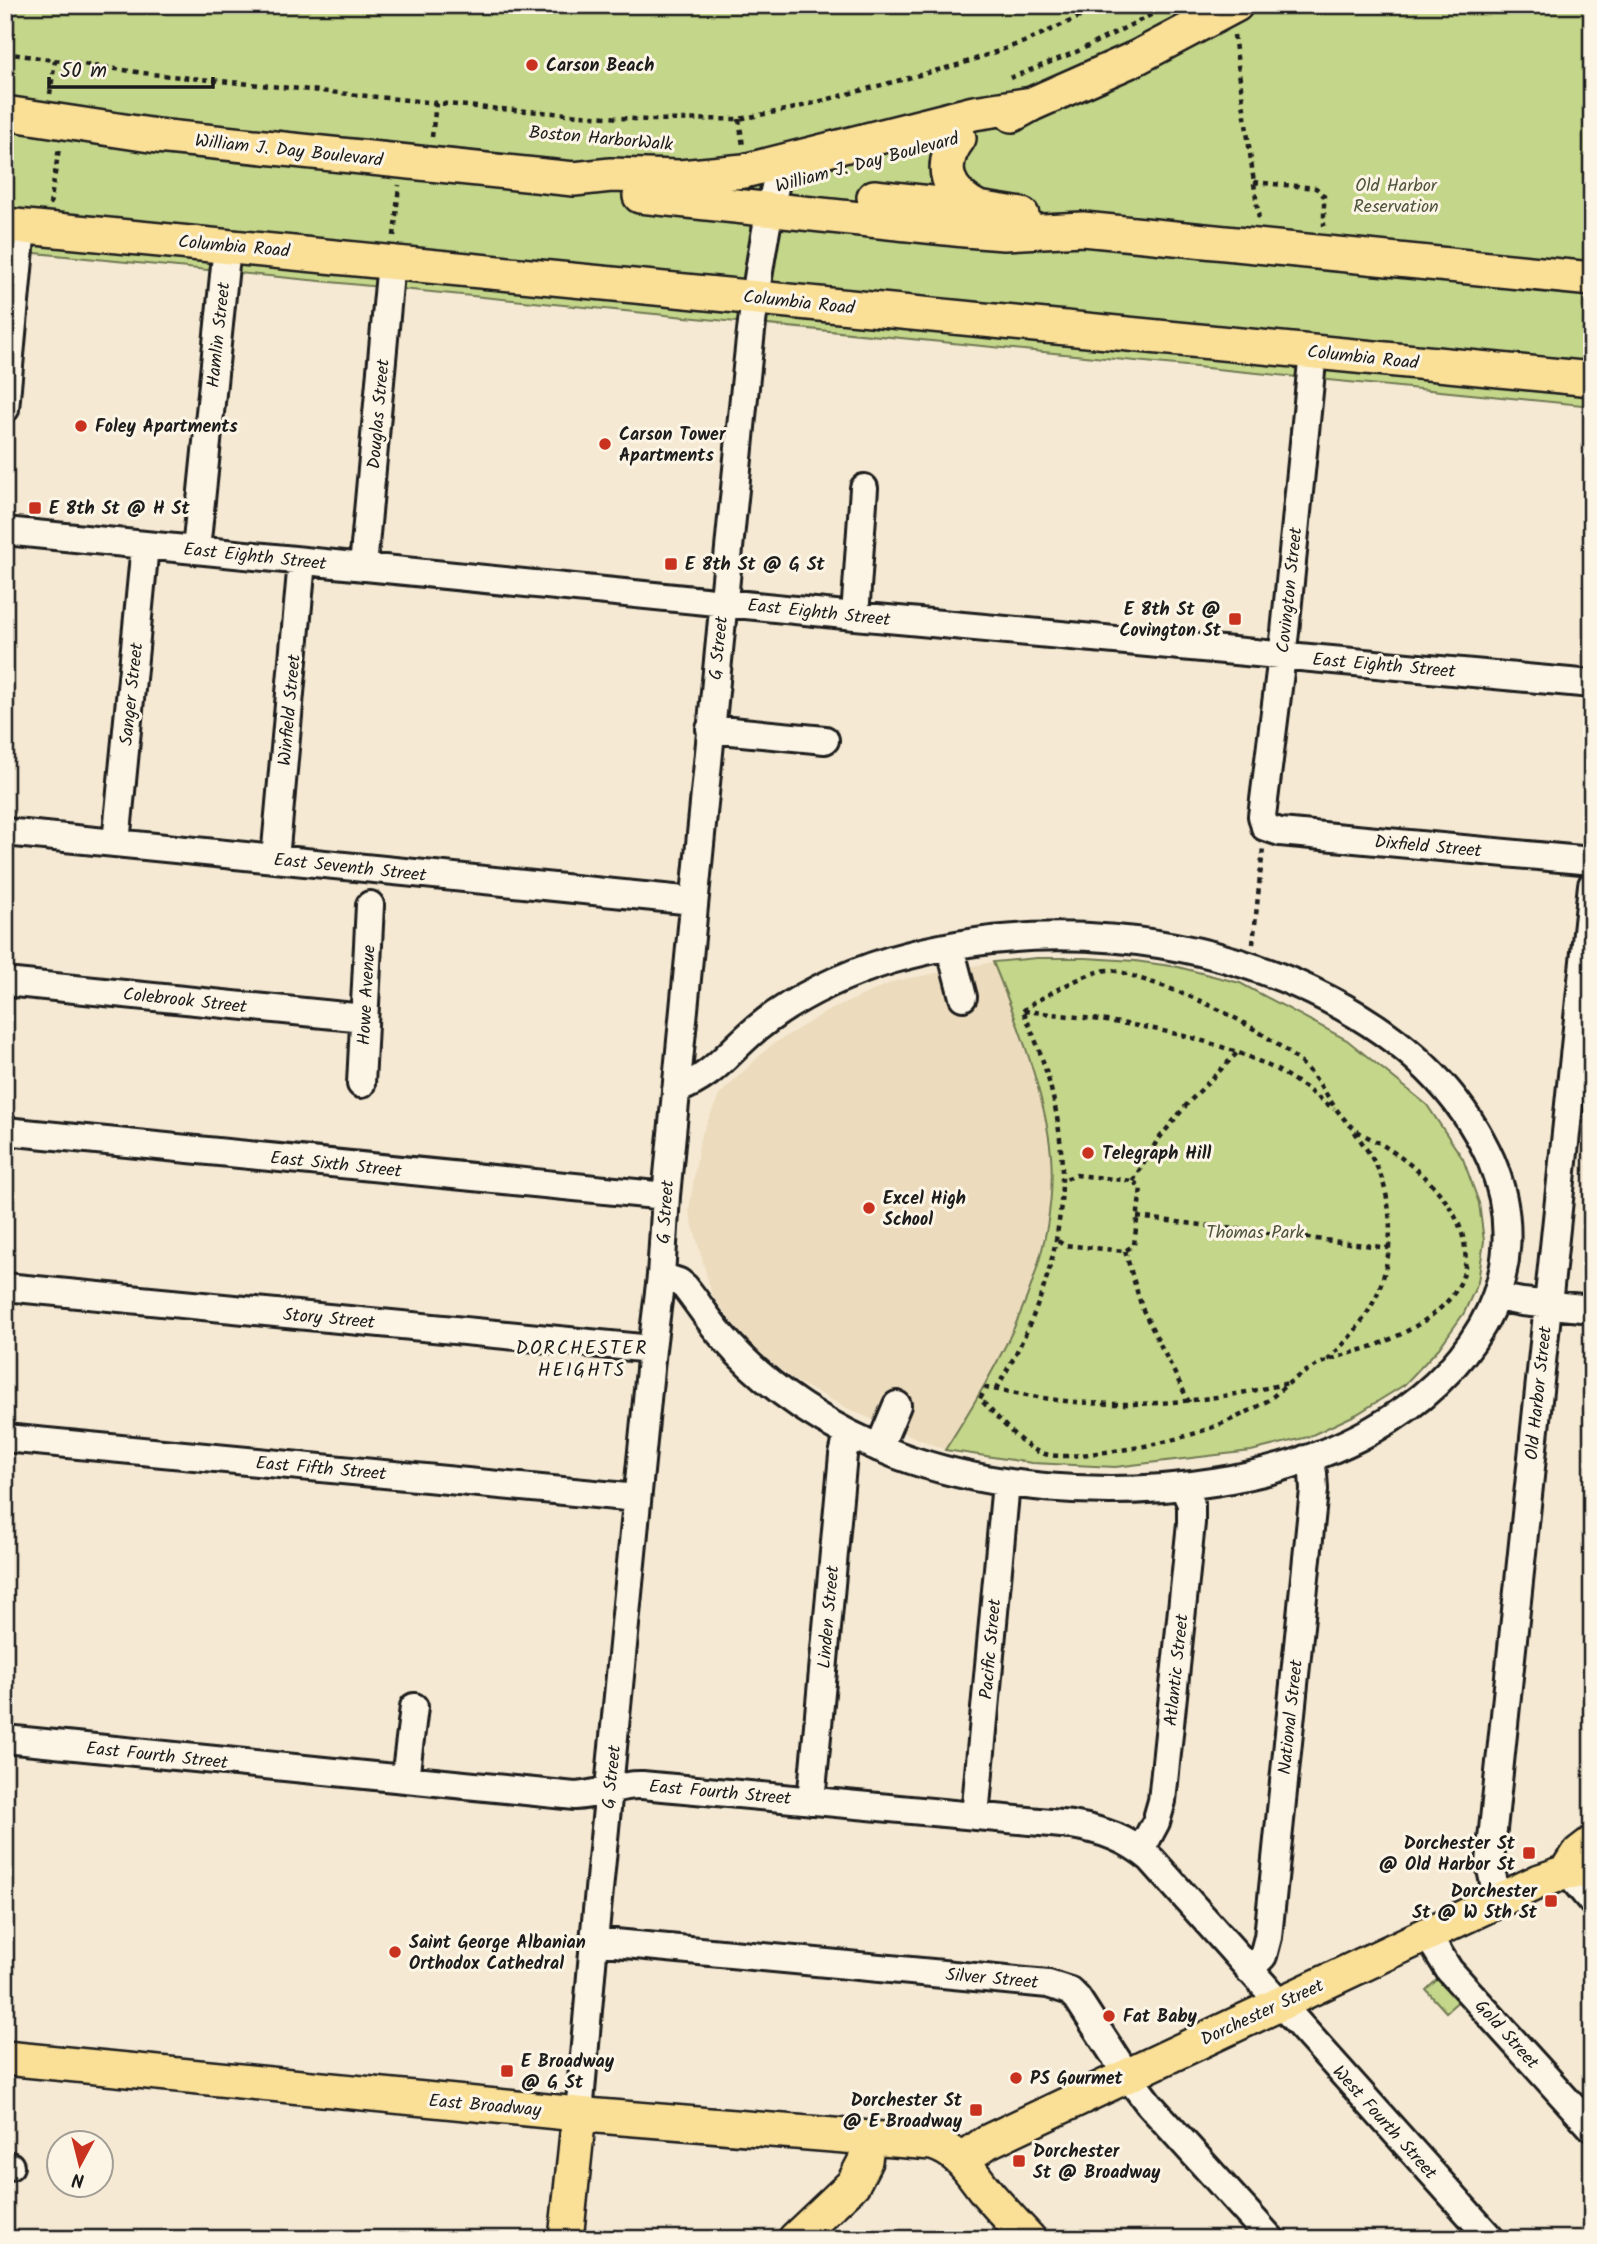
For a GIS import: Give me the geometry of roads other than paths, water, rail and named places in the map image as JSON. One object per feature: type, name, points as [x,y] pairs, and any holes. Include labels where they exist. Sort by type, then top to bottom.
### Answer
[{"type":"main road","name":"William J. Day Boulevard","points":[[5,113],[157,136],[574,179],[615,192],[730,204],[772,199],[958,138],[1032,104],[1235,20]]},
{"type":"main road","name":"William J. Day Boulevard","points":[[574,179],[611,175],[680,177],[744,172],[974,113],[1032,104]]},
{"type":"main road","points":[[958,138],[950,149],[949,181],[964,201],[978,208]]},
{"type":"main road","points":[[680,177],[772,199],[1004,233],[1083,229]]},
{"type":"main road","points":[[772,199],[978,208],[1030,216],[1083,229],[1592,279]]},
{"type":"main road","name":"Columbia Road","points":[[14,226],[227,246],[393,250],[757,298],[1592,379]]},
{"type":"main road","points":[[1579,1871],[1578,1853],[1592,1843]]},
{"type":"main road","name":"Dorchester Street","points":[[962,2160],[987,2142],[1540,1881],[1579,1871]]},
{"type":"main road","name":"East Broadway","points":[[5,2058],[579,2114],[868,2140],[932,2143],[944,2147],[962,2160]]},
{"type":"main road","name":"G Street","points":[[566,2239],[579,2114]]},
{"type":"main road","points":[[795,2239],[853,2184],[865,2161],[868,2140]]},
{"type":"main road","points":[[962,2160],[1029,2239]]},
{"type":"street","name":"G Street","points":[[579,2114],[637,1499],[661,1276],[666,1196],[710,729],[757,298],[772,199]]},
{"type":"street","points":[[5,409],[14,226]]},
{"type":"street","name":"Hamlin Street","points":[[196,550],[227,246]]},
{"type":"street","name":"Douglas Street","points":[[363,567],[393,250]]},
{"type":"street","name":"Covington Street","points":[[1264,833],[1262,816],[1282,656],[1313,352]]},
{"type":"street","points":[[855,616],[864,488]]},
{"type":"street","name":"East Eighth Street","points":[[5,531],[855,616],[1592,684]]},
{"type":"street","name":"Sanger Street","points":[[116,843],[145,545]]},
{"type":"street","name":"Winfield Street","points":[[275,859],[303,561]]},
{"type":"street","points":[[710,729],[825,740]]},
{"type":"street","name":"East Seventh Street","points":[[5,832],[694,901]]},
{"type":"street","name":"Dixfield Street","points":[[1264,833],[1280,832],[1592,861]]},
{"type":"street","name":"Old Harbor Street","points":[[1498,1901],[1490,1865],[1492,1839],[1592,885]]},
{"type":"street","name":"Howe Avenue","points":[[361,1084],[370,905]]},
{"type":"street","points":[[661,1276],[671,1278],[685,1287],[723,1337],[762,1376],[805,1408],[848,1434],[923,1464],[1006,1483],[1097,1489],[1183,1486],[1265,1472],[1304,1460],[1378,1427],[1420,1400],[1444,1378],[1470,1347],[1496,1297],[1505,1262],[1506,1211],[1497,1175],[1484,1144],[1458,1103],[1422,1062],[1373,1024],[1317,993],[1267,972],[1221,957],[1164,945],[1112,939],[1017,939],[950,947],[891,960],[820,988],[760,1025],[700,1081],[676,1090]]},
{"type":"street","points":[[950,947],[963,997]]},
{"type":"street","name":"Colebrook Street","points":[[5,982],[365,1018]]},
{"type":"street","name":"East Sixth Street","points":[[5,1131],[666,1196]]},
{"type":"street","name":"Story Street","points":[[5,1287],[652,1349]]},
{"type":"street","points":[[1496,1297],[1592,1309]]},
{"type":"street","points":[[879,1448],[897,1405]]},
{"type":"street","name":"Linden Street","points":[[811,1801],[843,1455],[848,1434]]},
{"type":"street","name":"East Fifth Street","points":[[5,1438],[637,1499]]},
{"type":"street","name":"National Street","points":[[1250,1970],[1263,1956],[1268,1937],[1314,1490],[1313,1473],[1304,1460]]},
{"type":"street","name":"Pacific Street","points":[[975,1816],[1006,1483]]},
{"type":"street","name":"Atlantic Street","points":[[1141,1850],[1156,1822],[1162,1801],[1192,1514],[1183,1486]]},
{"type":"street","points":[[405,1779],[414,1707]]},
{"type":"street","name":"East Fourth Street","points":[[5,1739],[575,1796],[586,1796],[610,1788],[642,1785],[1088,1828],[1117,1836],[1141,1850],[1280,2005]]},
{"type":"street","points":[[1579,1871],[1592,1902]]},
{"type":"street","name":"Gold Street","points":[[1428,1936],[1449,1970],[1592,2128]]},
{"type":"street","name":"Silver Street","points":[[594,1941],[1034,1982],[1060,1987],[1077,1998],[1127,2076],[1149,2104],[1270,2239]]},
{"type":"street","name":"West Fourth Street","points":[[1280,2005],[1490,2239]]},
{"type":"place","name":"Carson Beach","points":[[532,65]]},
{"type":"place","name":"Foley Apartments","points":[[81,426]]},
{"type":"place","name":"Carson Tower Apartments","points":[[605,444]]},
{"type":"place","name":"E 8th St @ H St","points":[[35,508]]},
{"type":"place","name":"E 8th St @ G St","points":[[671,564]]},
{"type":"place","name":"E 8th St @ Covington St","points":[[1235,619]]},
{"type":"place","name":"Telegraph Hill","points":[[1088,1153]]},
{"type":"place","name":"Excel High School","points":[[869,1208]]},
{"type":"place","name":"Dorchester St @ Old Harbor St","points":[[1529,1853]]},
{"type":"place","name":"Dorchester St @ W 5th St","points":[[1551,1901]]},
{"type":"place","name":"Saint George Albanian Orthodox Cathedral","points":[[395,1952]]},
{"type":"place","name":"Fat Baby","points":[[1109,2016]]},
{"type":"place","name":"E Broadway @ G St","points":[[507,2071]]},
{"type":"place","name":"PS Gourmet","points":[[1016,2078]]},
{"type":"place","name":"Dorchester St @ E Broadway","points":[[976,2110]]},
{"type":"place","name":"Dorchester St @ Broadway","points":[[1019,2161]]},
{"type":"district","name":"DORCHESTER HEIGHTS","points":[[582,1358]]},
{"type":"park label","name":"Old Harbor Reservation","points":[[1396,195]]},
{"type":"park label","name":"Thomas Park","points":[[1255,1232]]}]
